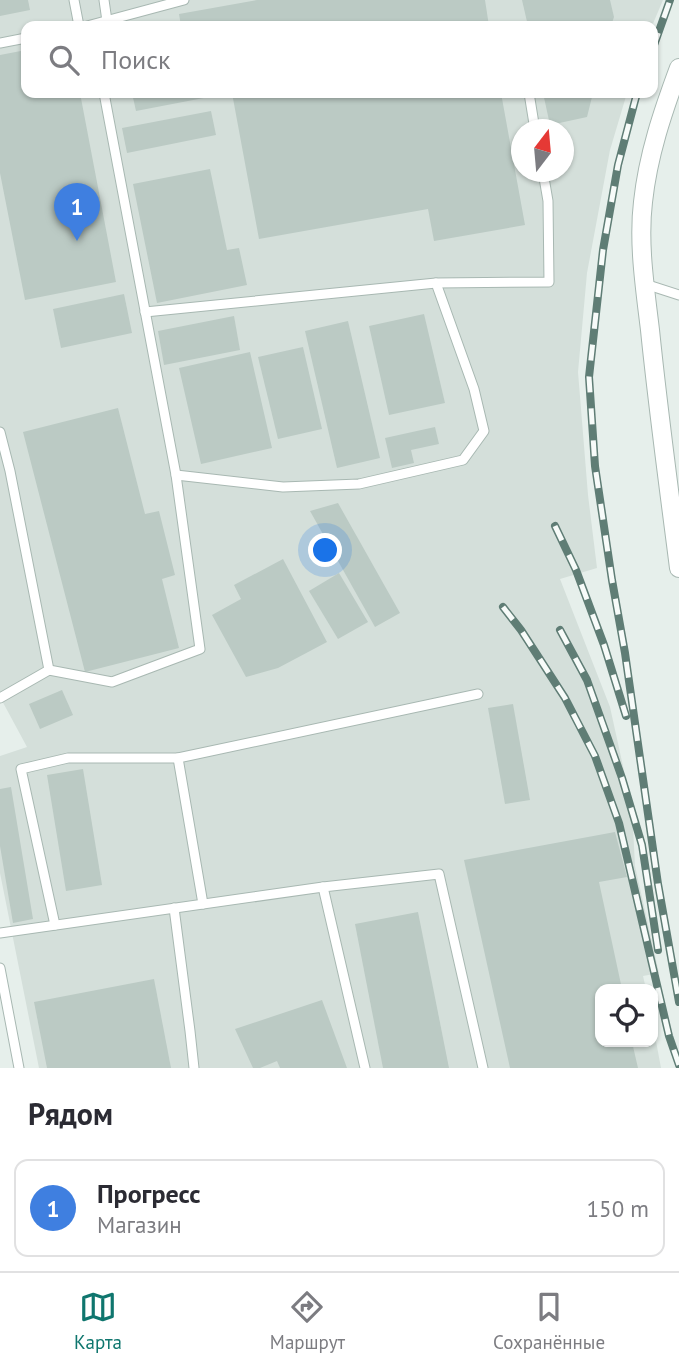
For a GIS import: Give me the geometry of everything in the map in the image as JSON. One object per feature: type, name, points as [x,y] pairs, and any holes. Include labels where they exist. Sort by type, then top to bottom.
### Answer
[{"type":"street","points":[[679,68],[659,122],[642,204],[645,285],[679,568]]},
{"type":"lane","points":[[74,0],[78,21]]},
{"type":"lane","points":[[104,0],[107,21],[184,0]]},
{"type":"lane","points":[[0,43],[21,39]]},
{"type":"lane","points":[[0,698],[49,670],[112,682],[200,649],[176,475],[105,98]]},
{"type":"lane","points":[[529,98],[533,119]]},
{"type":"lane","points":[[145,312],[436,283],[549,282],[548,201],[545,182]]},
{"type":"lane","points":[[176,475],[283,488],[359,484],[463,460],[484,431],[474,389],[436,283]]},
{"type":"lane","points":[[645,285],[679,295]]},
{"type":"lane","points":[[0,432],[49,670]]},
{"type":"lane","points":[[55,925],[20,769],[68,758],[178,758],[478,694]]},
{"type":"lane","points":[[178,758],[203,904]]},
{"type":"lane","points":[[0,933],[323,887],[439,874],[483,1068]]},
{"type":"lane","points":[[323,887],[365,1068]]},
{"type":"lane","points":[[174,908],[194,1068]]},
{"type":"lane","points":[[0,968],[19,1068]]},
{"type":"shaded area","points":[[0,0],[663,0],[654,21],[21,21],[21,98],[626,98],[610,150],[587,273],[578,372],[597,568],[560,579],[610,707],[632,807],[635,866],[659,973],[643,976],[645,984],[595,984],[595,1047],[657,1047],[661,1068],[39,1068],[0,873],[0,756],[27,747],[0,697]]},
{"type":"building","points":[[0,0],[28,0],[30,10],[0,16]]},
{"type":"building","points":[[257,0],[485,0],[488,21],[180,21],[179,14]]},
{"type":"building","points":[[522,0],[610,0],[614,17],[613,21],[527,21]]},
{"type":"building","points":[[21,51],[21,98],[81,98],[116,282],[25,300],[0,173],[0,55]]},
{"type":"building","points":[[133,98],[204,98],[136,111]]},
{"type":"building","points":[[233,98],[502,98],[511,148],[511,182],[517,182],[525,225],[434,241],[428,209],[259,239]]},
{"type":"building","points":[[544,98],[592,98],[587,117],[574,120],[549,119]]},
{"type":"building","points":[[211,111],[216,135],[127,153],[122,128]]},
{"type":"building","points":[[210,169],[227,250],[239,248],[247,285],[157,303],[133,184]]},
{"type":"building","points":[[124,294],[132,333],[61,348],[53,309]]},
{"type":"building","points":[[424,314],[445,403],[389,415],[369,326]]},
{"type":"building","points":[[234,316],[240,350],[164,365],[158,331]]},
{"type":"building","points":[[348,321],[380,458],[337,468],[305,331]]},
{"type":"building","points":[[303,347],[322,429],[278,439],[258,357]]},
{"type":"building","points":[[250,352],[272,448],[201,464],[179,368]]},
{"type":"building","points":[[118,408],[145,514],[159,511],[175,575],[162,579],[179,648],[85,672],[23,432]]},
{"type":"building","points":[[435,427],[439,444],[411,450],[414,463],[392,468],[385,438]]},
{"type":"building","points":[[338,503],[400,613],[375,627],[310,511]]},
{"type":"building","points":[[283,559],[327,642],[278,668],[246,677],[212,615],[241,599],[234,585]]},
{"type":"building","points":[[339,573],[368,622],[338,639],[309,591]]},
{"type":"building","points":[[62,690],[73,715],[40,729],[29,704]]},
{"type":"building","points":[[513,704],[530,800],[505,804],[488,708]]},
{"type":"building","points":[[83,769],[102,885],[66,891],[47,775]]},
{"type":"building","points":[[11,787],[33,919],[13,923],[0,846],[0,789]]},
{"type":"building","points":[[615,832],[627,877],[599,882],[621,984],[595,984],[595,1047],[633,1047],[638,1068],[510,1068],[464,860]]},
{"type":"building","points":[[418,912],[449,1068],[383,1068],[355,924]]},
{"type":"building","points":[[154,979],[171,1068],[47,1068],[34,1002]]},
{"type":"building","points":[[322,1000],[347,1068],[280,1068],[277,1061],[253,1068],[235,1029]]},
{"type":"railway","points":[[658,34],[670,0]]},
{"type":"railway","points":[[636,98],[618,165],[603,250],[589,377],[595,466],[658,884],[679,1002]]},
{"type":"railway","points":[[555,526],[576,570],[604,645],[626,716]]},
{"type":"railway","points":[[503,607],[565,698],[595,756],[619,823],[669,1036],[679,1065]]},
{"type":"railway","points":[[560,630],[587,680],[622,778],[642,845],[658,950]]},
{"type":"place","name":"Прогресс","points":[[77,241]]}]
